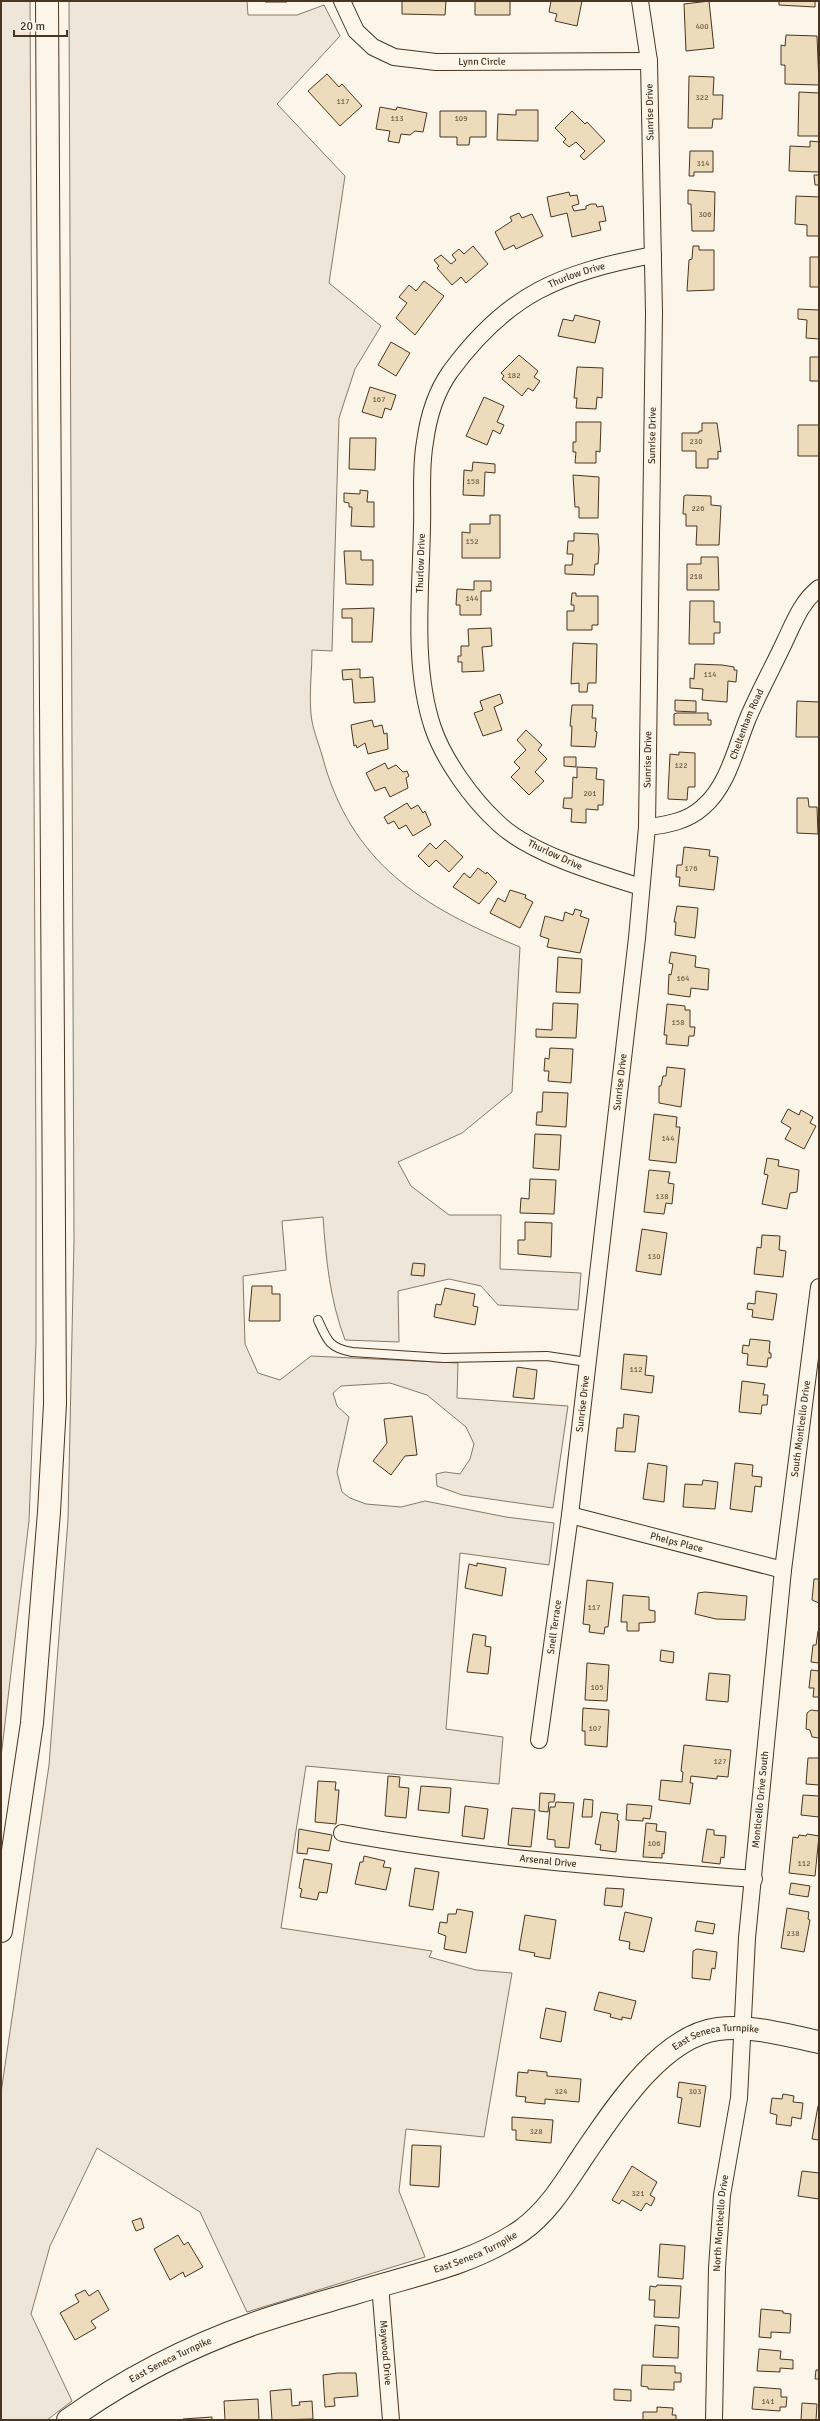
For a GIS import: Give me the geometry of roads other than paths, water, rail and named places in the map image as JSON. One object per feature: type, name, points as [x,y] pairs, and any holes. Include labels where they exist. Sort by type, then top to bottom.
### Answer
[{"type":"main road","points":[[1,1931],[32,1723],[49,1520],[55,1404],[47,1]]},
{"type":"main road","name":"East Seneca Turnpike","points":[[68,2420],[89,2405],[174,2358],[252,2325],[380,2285],[446,2268],[492,2249],[523,2230],[554,2200],[584,2155],[637,2082],[669,2049],[685,2040],[716,2029],[743,2028],[819,2042]]},
{"type":"street","name":"Lynn Circle","points":[[342,1],[356,31],[372,47],[394,57],[436,62],[649,61]]},
{"type":"street","name":"Sunrise Drive","points":[[570,1515],[637,938],[647,826],[653,255],[649,61],[640,1]]},
{"type":"street","name":"Thurlow Drive","points":[[641,887],[577,867],[520,839],[498,824],[461,782],[433,729],[424,692],[421,665],[421,578],[424,444],[430,414],[449,374],[490,325],[522,298],[546,285],[602,265],[653,255]]},
{"type":"street","name":"Cheltenham Road","points":[[647,826],[661,826],[687,818],[704,807],[720,788],[749,718],[796,616],[812,594],[819,588]]},
{"type":"street","name":"South Monticello Drive","points":[[783,1570],[819,1287]]},
{"type":"street","name":"Phelps Place","points":[[570,1515],[783,1570]]},
{"type":"street","name":"Snell Terrace","points":[[539,1740],[547,1669],[570,1515]]},
{"type":"street","name":"Monticello Drive South","points":[[743,2028],[747,1938],[754,1879],[783,1570]]},
{"type":"street","name":"Arsenal Drive","points":[[342,1833],[415,1847],[637,1870],[754,1879]]},
{"type":"street","name":"North Monticello Drive","points":[[714,2420],[717,2268],[722,2202],[739,2098],[743,2028]]},
{"type":"street","name":"Maywood Drive","points":[[380,2285],[391,2420]]},
{"type":"lane","points":[[318,1320],[331,1345],[339,1350],[444,1358],[547,1356],[587,1362]]}]
